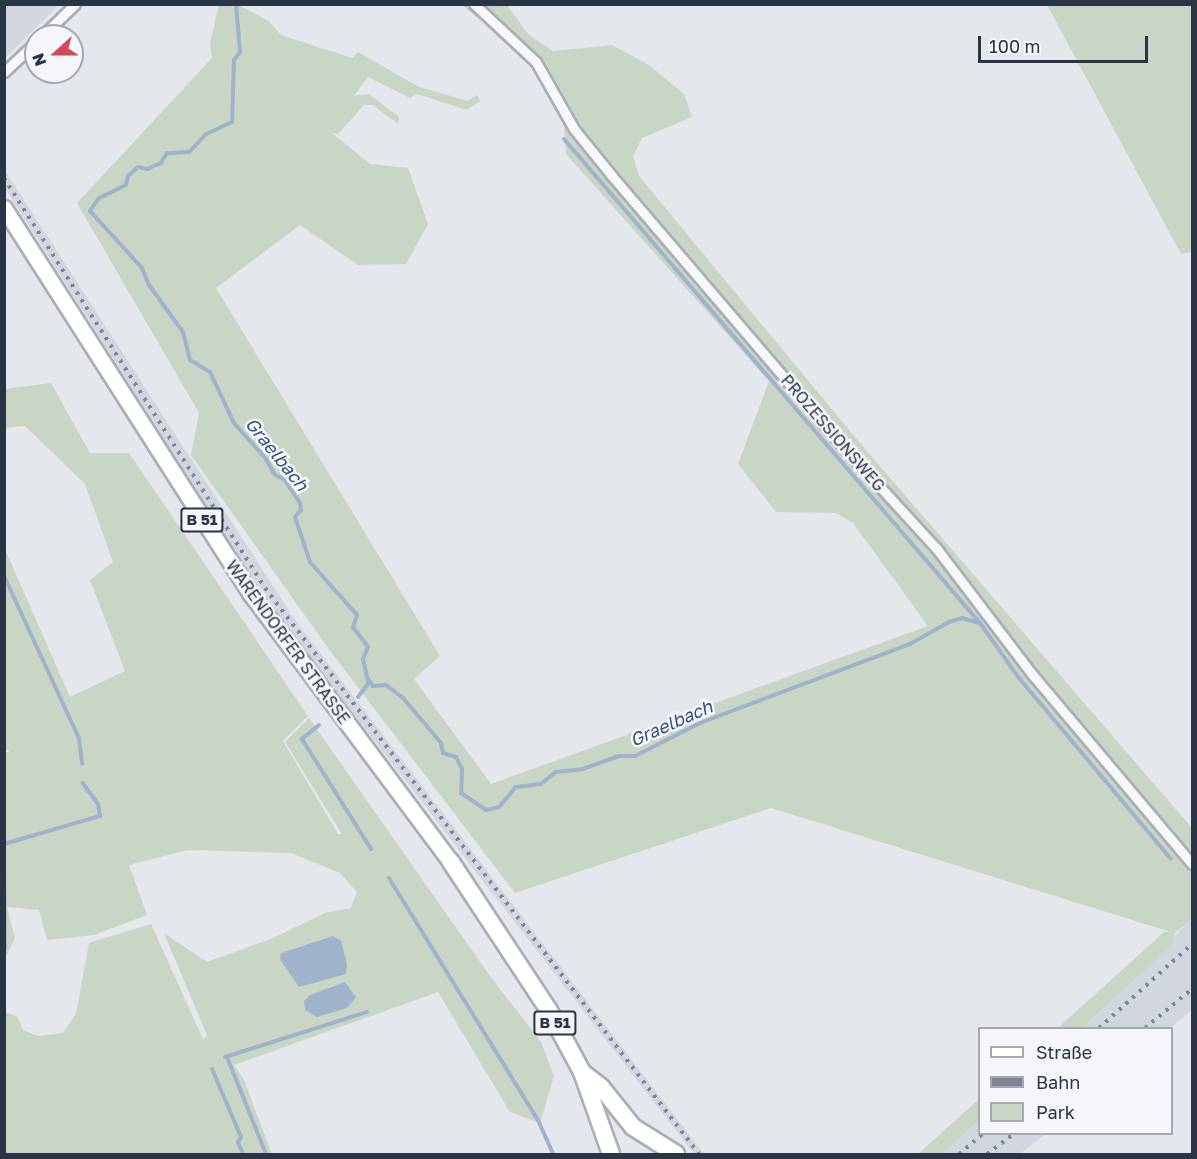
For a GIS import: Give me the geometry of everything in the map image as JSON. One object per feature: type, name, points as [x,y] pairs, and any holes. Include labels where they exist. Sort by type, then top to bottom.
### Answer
[{"type":"highway","name":"WARENDORFER STRASSE","points":[[451,862],[528,974],[582,1072]]},
{"type":"highway","name":"B 51","points":[[582,1072],[611,1155]]},
{"type":"highway","points":[[582,1072],[601,1087],[633,1126],[676,1155]]},
{"type":"main road","name":"WARENDORFER STRASSE","points":[[4,208],[251,594],[451,862]]},
{"type":"street","points":[[54,24],[75,4]]},
{"type":"street","name":"PROZESSIONSWEG","points":[[474,4],[536,62],[574,129],[612,176],[841,444],[937,549],[1032,674],[1192,864]]},
{"type":"street","points":[[4,72],[24,53]]},
{"type":"shaded area","points":[[5,4],[59,4],[40,24],[24,24],[24,39],[5,58]]},
{"type":"shaded area","points":[[4,169],[295,620],[704,1154],[694,1154],[306,652],[241,560],[5,188]]},
{"type":"shaded area","points":[[1192,919],[1192,1010],[1171,1027],[1081,1027]]},
{"type":"shaded area","points":[[978,1121],[978,1135],[1044,1135],[1020,1154],[941,1154]]},
{"type":"green space","points":[[219,5],[238,5],[269,21],[281,35],[352,58],[358,52],[419,87],[468,101],[477,95],[480,101],[467,110],[417,94],[410,98],[368,77],[354,96],[369,94],[399,117],[398,124],[373,105],[364,105],[338,134],[332,133],[370,164],[408,168],[428,224],[406,264],[358,265],[300,225],[216,288],[440,656],[414,679],[491,784],[928,626],[853,523],[836,513],[776,512],[738,464],[769,381],[566,154],[564,126],[527,58],[462,5],[507,5],[528,34],[553,51],[612,45],[649,65],[684,94],[692,117],[642,138],[633,156],[639,176],[854,436],[1192,828],[1192,919],[1175,933],[1171,946],[1082,1027],[1059,1027],[1164,932],[1171,932],[771,808],[515,893],[328,648],[191,455],[199,413],[77,203],[212,58],[210,43]]},
{"type":"green space","points":[[1047,5],[1192,5],[1192,252],[1181,254]]},
{"type":"green space","points":[[51,383],[90,453],[129,453],[308,716],[283,741],[338,834],[342,834],[285,742],[309,718],[490,976],[541,1042],[554,1076],[540,1123],[510,1112],[438,992],[234,1065],[243,1078],[272,1154],[5,1154],[5,1012],[17,1016],[23,1030],[38,1036],[63,1033],[76,1014],[89,943],[151,924],[203,1039],[207,1035],[164,933],[207,962],[273,938],[325,913],[351,908],[357,892],[340,873],[291,853],[188,850],[129,865],[147,915],[94,935],[47,940],[39,910],[7,907],[15,938],[5,959],[5,752],[10,752],[4,748],[4,547],[70,697],[125,671],[90,580],[113,562],[85,484],[25,426],[5,428],[5,389]]},
{"type":"green space","points":[[978,1100],[978,1121],[942,1154],[918,1154]]},
{"type":"water","points":[[333,936],[341,941],[347,964],[346,974],[299,987],[280,959],[281,953]]},
{"type":"water","points":[[345,982],[356,997],[347,1008],[317,1017],[305,1010],[304,1001],[310,995]]},
{"type":"waterway","name":"Graelbach","points":[[236,4],[240,52],[234,60],[232,122],[206,134],[189,152],[167,153],[161,163],[147,169],[138,167],[128,176],[126,185],[99,198],[90,211],[142,268],[149,285],[183,332],[190,360],[210,372],[234,423],[266,459],[275,475],[284,479],[300,503],[301,510],[295,517],[310,562],[357,615],[353,627],[368,647],[363,659],[368,680],[373,686],[386,685],[403,698],[441,743],[443,753],[456,757],[462,769],[461,793],[486,810],[499,807],[516,787],[541,784],[556,772],[583,769],[619,756],[635,756],[700,723],[910,644],[949,622],[962,618],[980,623]]},
{"type":"waterway","points":[[564,139],[980,623],[1019,678],[1171,859]]},
{"type":"waterway","points":[[4,576],[79,738],[82,764]]},
{"type":"waterway","points":[[358,697],[370,681]]},
{"type":"waterway","points":[[319,725],[302,739],[371,849]]},
{"type":"waterway","points":[[4,844],[100,816],[98,804],[83,783]]},
{"type":"waterway","points":[[4,855],[5,949]]},
{"type":"waterway","points":[[389,878],[538,1120],[553,1154]]},
{"type":"waterway","points":[[225,1057],[367,1012]]},
{"type":"waterway","points":[[227,1057],[266,1154]]},
{"type":"waterway","points":[[212,1069],[241,1137],[238,1142],[243,1154]]},
{"type":"railway","points":[[4,178],[265,588],[699,1154]]},
{"type":"railway","points":[[1100,1027],[1192,944]]},
{"type":"railway","points":[[1146,1027],[1192,989]]},
{"type":"railway","points":[[959,1154],[982,1135]]},
{"type":"railway","points":[[987,1154],[1013,1135]]}]
